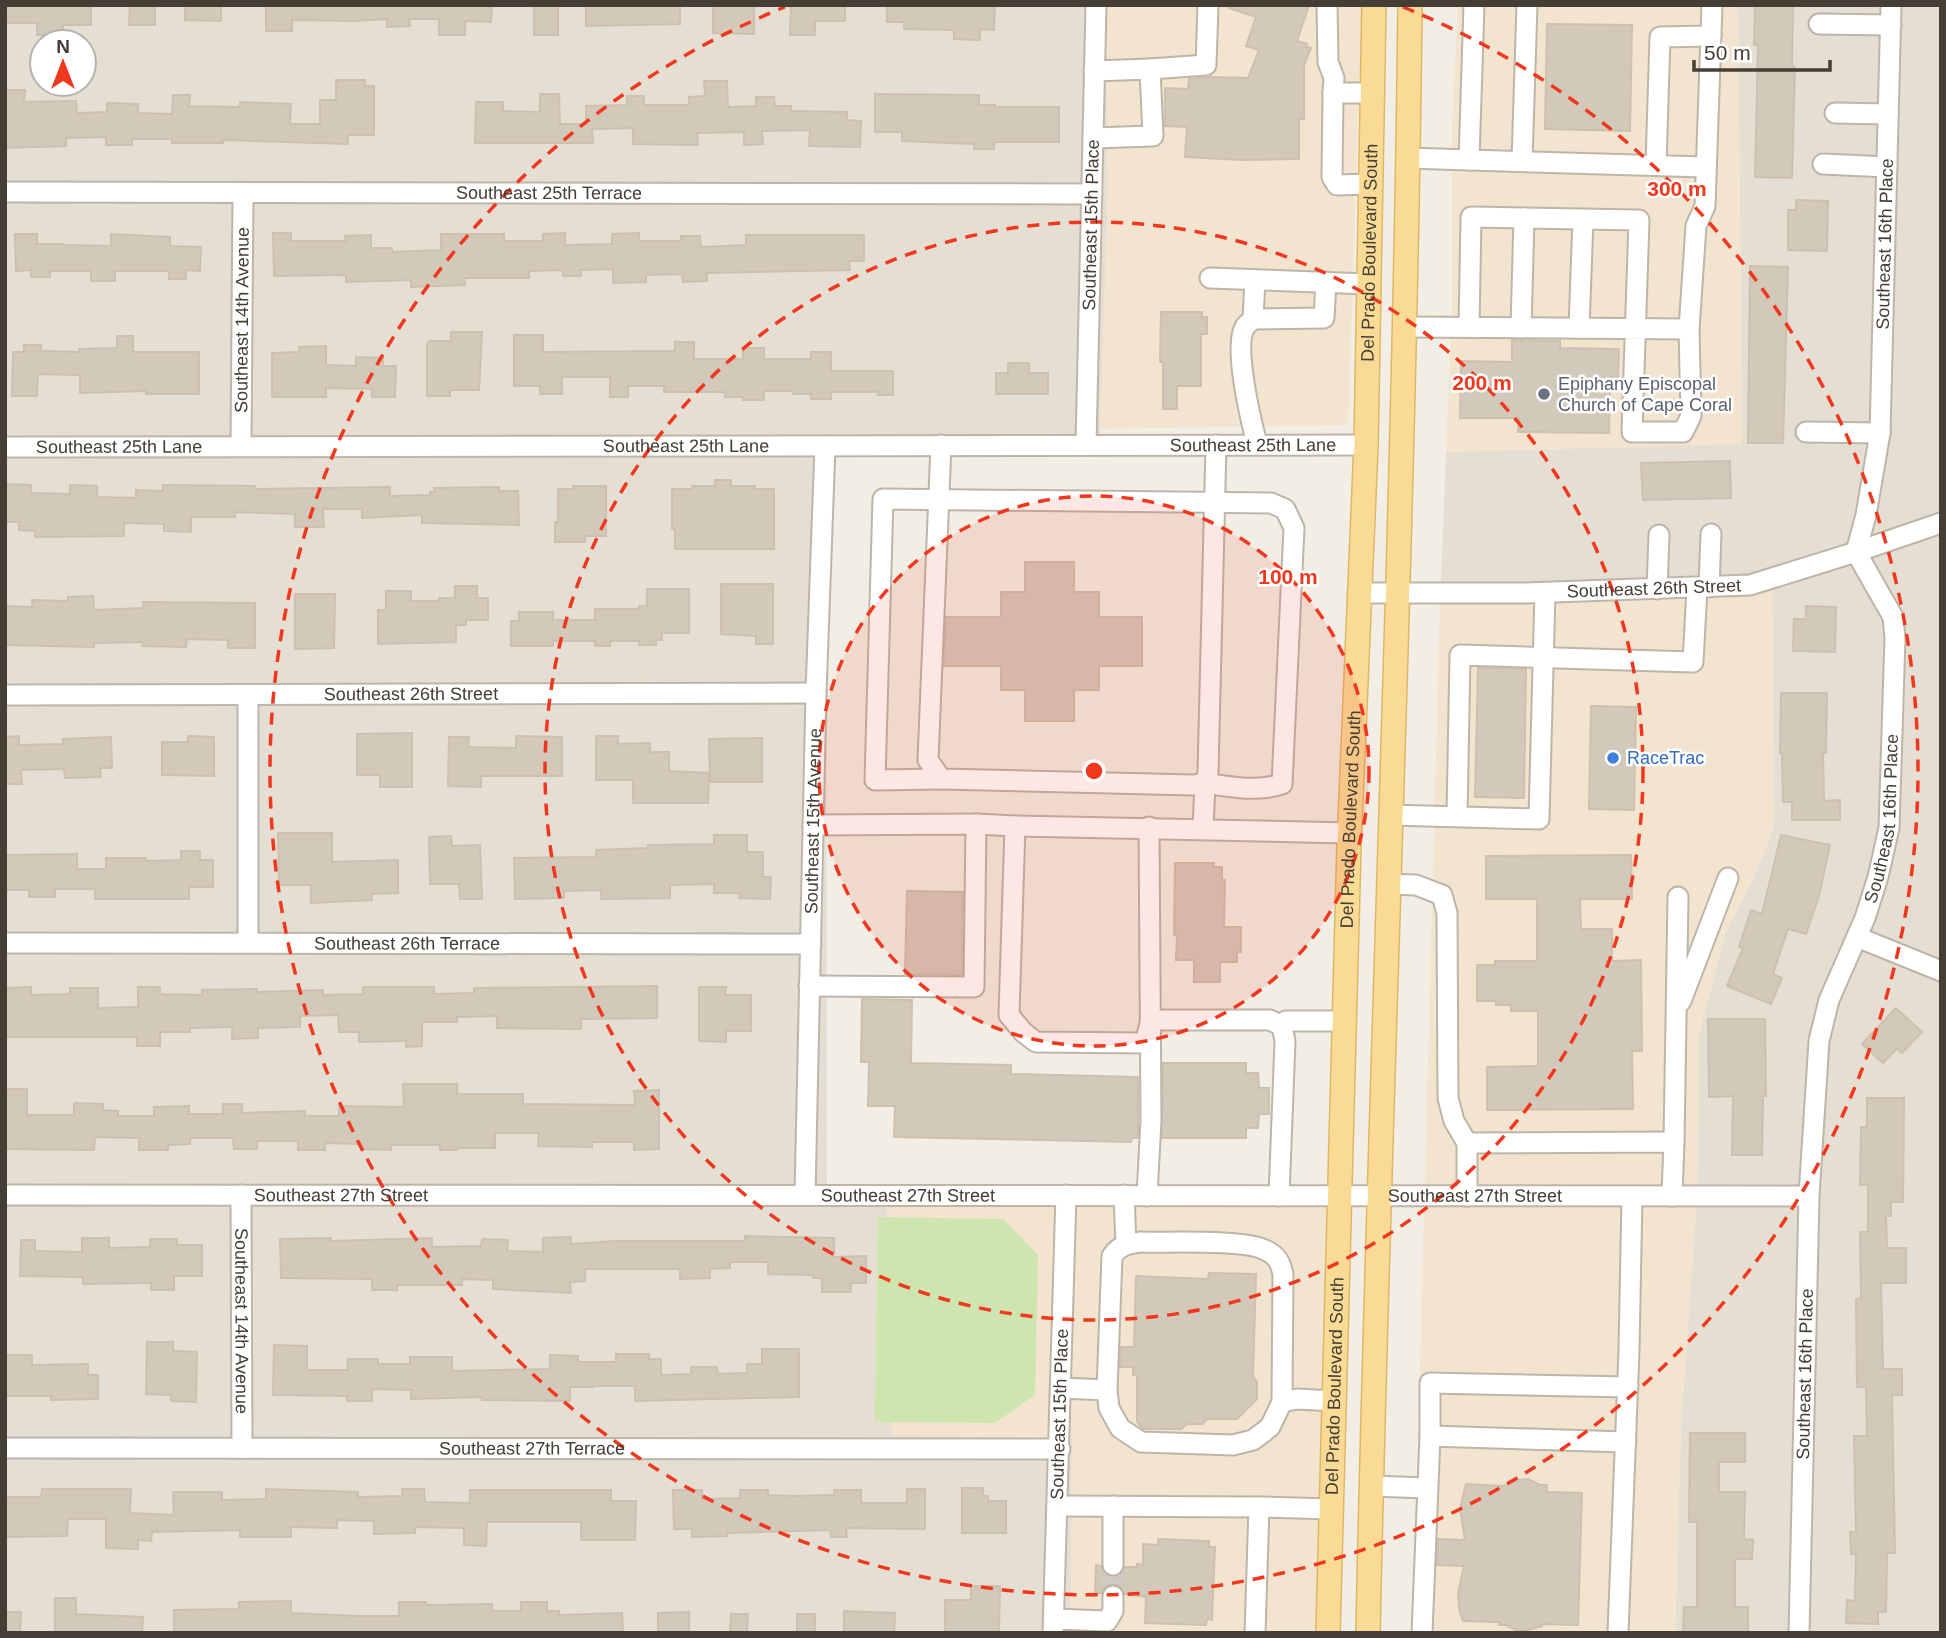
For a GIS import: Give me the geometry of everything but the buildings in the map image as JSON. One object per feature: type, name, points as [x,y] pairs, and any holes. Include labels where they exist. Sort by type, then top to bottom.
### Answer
[{"type":"main road","name":"Del Prado Boulevard South","points":[[1328,1633],[1350,832],[1366,445],[1374,5]]},
{"type":"main road","name":"Del Prado Boulevard South","points":[[1368,1633],[1378,1196],[1405,327],[1410,5]]},
{"type":"main road","points":[[1331,1559],[1345,1599],[1344,1633]]},
{"type":"street","name":"Southeast 15th Place","points":[[1086,445],[1096,5]]},
{"type":"street","points":[[1094,71],[1206,65],[1208,5]]},
{"type":"street","points":[[1327,5],[1328,62],[1334,78],[1332,177],[1336,185],[1370,184]]},
{"type":"street","points":[[1469,160],[1474,5]]},
{"type":"street","points":[[1522,161],[1527,5]]},
{"type":"street","points":[[1469,327],[1471,217],[1639,220],[1632,432],[1683,432],[1691,416],[1689,329],[1696,226],[1705,206],[1712,5]]},
{"type":"street","points":[[1819,24],[1891,15]]},
{"type":"street","name":"Southeast 16th Place","points":[[1799,1633],[1809,1196],[1821,1030],[1829,1000],[1857,937],[1878,877],[1889,828],[1895,638],[1893,617],[1856,552],[1866,515],[1880,433],[1891,15]]},
{"type":"street","points":[[1656,165],[1660,37],[1711,36]]},
{"type":"street","points":[[1093,138],[1153,136],[1150,69]]},
{"type":"street","points":[[1333,93],[1372,93]]},
{"type":"street","points":[[1835,113],[1888,114]]},
{"type":"street","points":[[1408,158],[1706,167]]},
{"type":"street","points":[[1823,164],[1887,167]]},
{"type":"street","name":"Southeast 25th Terrace","points":[[5,192],[1092,194]]},
{"type":"street","name":"Southeast 14th Avenue","points":[[241,446],[243,193]]},
{"type":"street","points":[[1521,328],[1524,218]]},
{"type":"street","points":[[1579,328],[1583,219]]},
{"type":"street","points":[[1210,278],[1368,284]]},
{"type":"street","points":[[1255,280],[1253,319],[1244,328],[1242,341],[1244,394],[1258,444]]},
{"type":"street","points":[[1253,319],[1324,318],[1326,282]]},
{"type":"street","points":[[1405,327],[1689,329]]},
{"type":"street","points":[[1806,432],[1880,433]]},
{"type":"street","points":[[941,445],[929,760],[941,779]]},
{"type":"street","points":[[1203,829],[1208,773],[1216,445]]},
{"type":"street","name":"Southeast 25th Lane","points":[[5,447],[1366,445]]},
{"type":"street","name":"Southeast 15th Avenue","points":[[805,1195],[816,694],[825,446]]},
{"type":"street","points":[[883,499],[939,499],[1271,503],[1285,509],[1294,528],[1282,784],[1268,789],[1205,783],[875,780],[883,499]]},
{"type":"street","name":"Southeast 26th Street","points":[[1358,593],[1545,593],[1749,584],[1941,523]]},
{"type":"street","points":[[1457,816],[1460,655],[1693,662],[1712,534]]},
{"type":"street","points":[[1657,589],[1659,535]]},
{"type":"street","points":[[1390,815],[1539,818],[1545,593]]},
{"type":"street","name":"Southeast 26th Street","points":[[5,695],[816,694]]},
{"type":"street","points":[[248,695],[248,943]]},
{"type":"street","points":[[813,825],[975,824],[1350,832]]},
{"type":"street","points":[[809,986],[974,987],[975,824]]},
{"type":"street","points":[[1015,825],[1009,1015],[1023,1032],[1036,1042],[1145,1043],[1151,1020]]},
{"type":"street","points":[[1147,1196],[1151,1120],[1149,827]]},
{"type":"street","points":[[1676,1015],[1728,878]]},
{"type":"street","points":[[1388,884],[1416,886],[1442,895],[1447,914],[1448,1098],[1454,1121],[1467,1143],[1467,1196]]},
{"type":"street","points":[[1672,1196],[1678,897]]},
{"type":"street","points":[[1857,937],[1941,971]]},
{"type":"street","name":"Southeast 26th Terrace","points":[[5,943],[811,944]]},
{"type":"street","points":[[1151,1020],[1269,1020],[1282,1026]]},
{"type":"street","points":[[1279,1196],[1285,1041],[1282,1026],[1286,1021],[1345,1021]]},
{"type":"street","points":[[1467,1143],[1674,1142]]},
{"type":"street","name":"Southeast 27th Street","points":[[5,1195],[1809,1196]]},
{"type":"street","name":"Southeast 14th Avenue","points":[[241,1195],[242,1448]]},
{"type":"street","name":"Southeast 15th Place","points":[[1054,1626],[1066,1195]]},
{"type":"street","points":[[1124,1195],[1126,1244]]},
{"type":"street","points":[[1618,1633],[1628,1387],[1632,1196]]},
{"type":"street","points":[[1140,1242],[1249,1245],[1267,1250],[1280,1261],[1283,1275],[1282,1402],[1270,1427],[1253,1440],[1233,1445],[1141,1442],[1121,1428],[1109,1408],[1107,1390],[1112,1256],[1126,1244],[1140,1242]]},
{"type":"street","points":[[1422,1633],[1430,1383],[1628,1387]]},
{"type":"street","points":[[1061,1388],[1107,1390]]},
{"type":"street","points":[[1282,1402],[1297,1399],[1334,1401]]},
{"type":"street","points":[[1430,1436],[1626,1442]]},
{"type":"street","name":"Southeast 27th Terrace","points":[[5,1448],[1060,1449]]},
{"type":"street","points":[[1372,1486],[1427,1489]]},
{"type":"street","points":[[1057,1506],[1332,1508]]},
{"type":"street","points":[[1112,1506],[1113,1564]]},
{"type":"street","points":[[1255,1633],[1259,1507]]},
{"type":"street","points":[[1054,1626],[1107,1620],[1112,1611],[1113,1596]]},
{"type":"shaded area","points":[[5,5],[1106,5],[1108,192],[1100,435],[826,438],[827,1184],[887,1185],[893,1435],[1072,1438],[1071,1633],[5,1633]]},
{"type":"shaded area","points":[[1106,5],[1362,5],[1348,425],[1100,429],[1108,192]]},
{"type":"shaded area","points":[[1458,5],[1738,5],[1742,444],[1446,452],[1452,305],[1452,120]]},
{"type":"shaded area","points":[[1738,5],[1941,5],[1941,512],[1748,574],[1526,583],[1441,583],[1446,452],[1742,443]]},
{"type":"shaded area","points":[[1941,535],[1941,1633],[1675,1633],[1681,1426],[1698,1180],[1699,1034],[1725,934],[1754,877],[1774,827],[1772,590]]},
{"type":"shaded area","points":[[1772,590],[1774,827],[1754,877],[1725,934],[1699,1034],[1698,1180],[1681,1426],[1675,1633],[1413,1633],[1440,604],[1721,598]]},
{"type":"shaded area","points":[[887,1189],[1328,1192],[1316,1633],[1071,1633],[1072,1438],[892,1436]]},
{"type":"green space","points":[[878,1217],[1003,1219],[1038,1255],[1035,1395],[995,1423],[875,1422]]},
{"type":"tunnel","points":[[1113,1565],[1113,1596]]},
{"type":"place","name":"Epiphany Episcopal Church of Cape Coral","points":[[1544,394]]},
{"type":"place","name":"RaceTrac","points":[[1613,758]]}]
